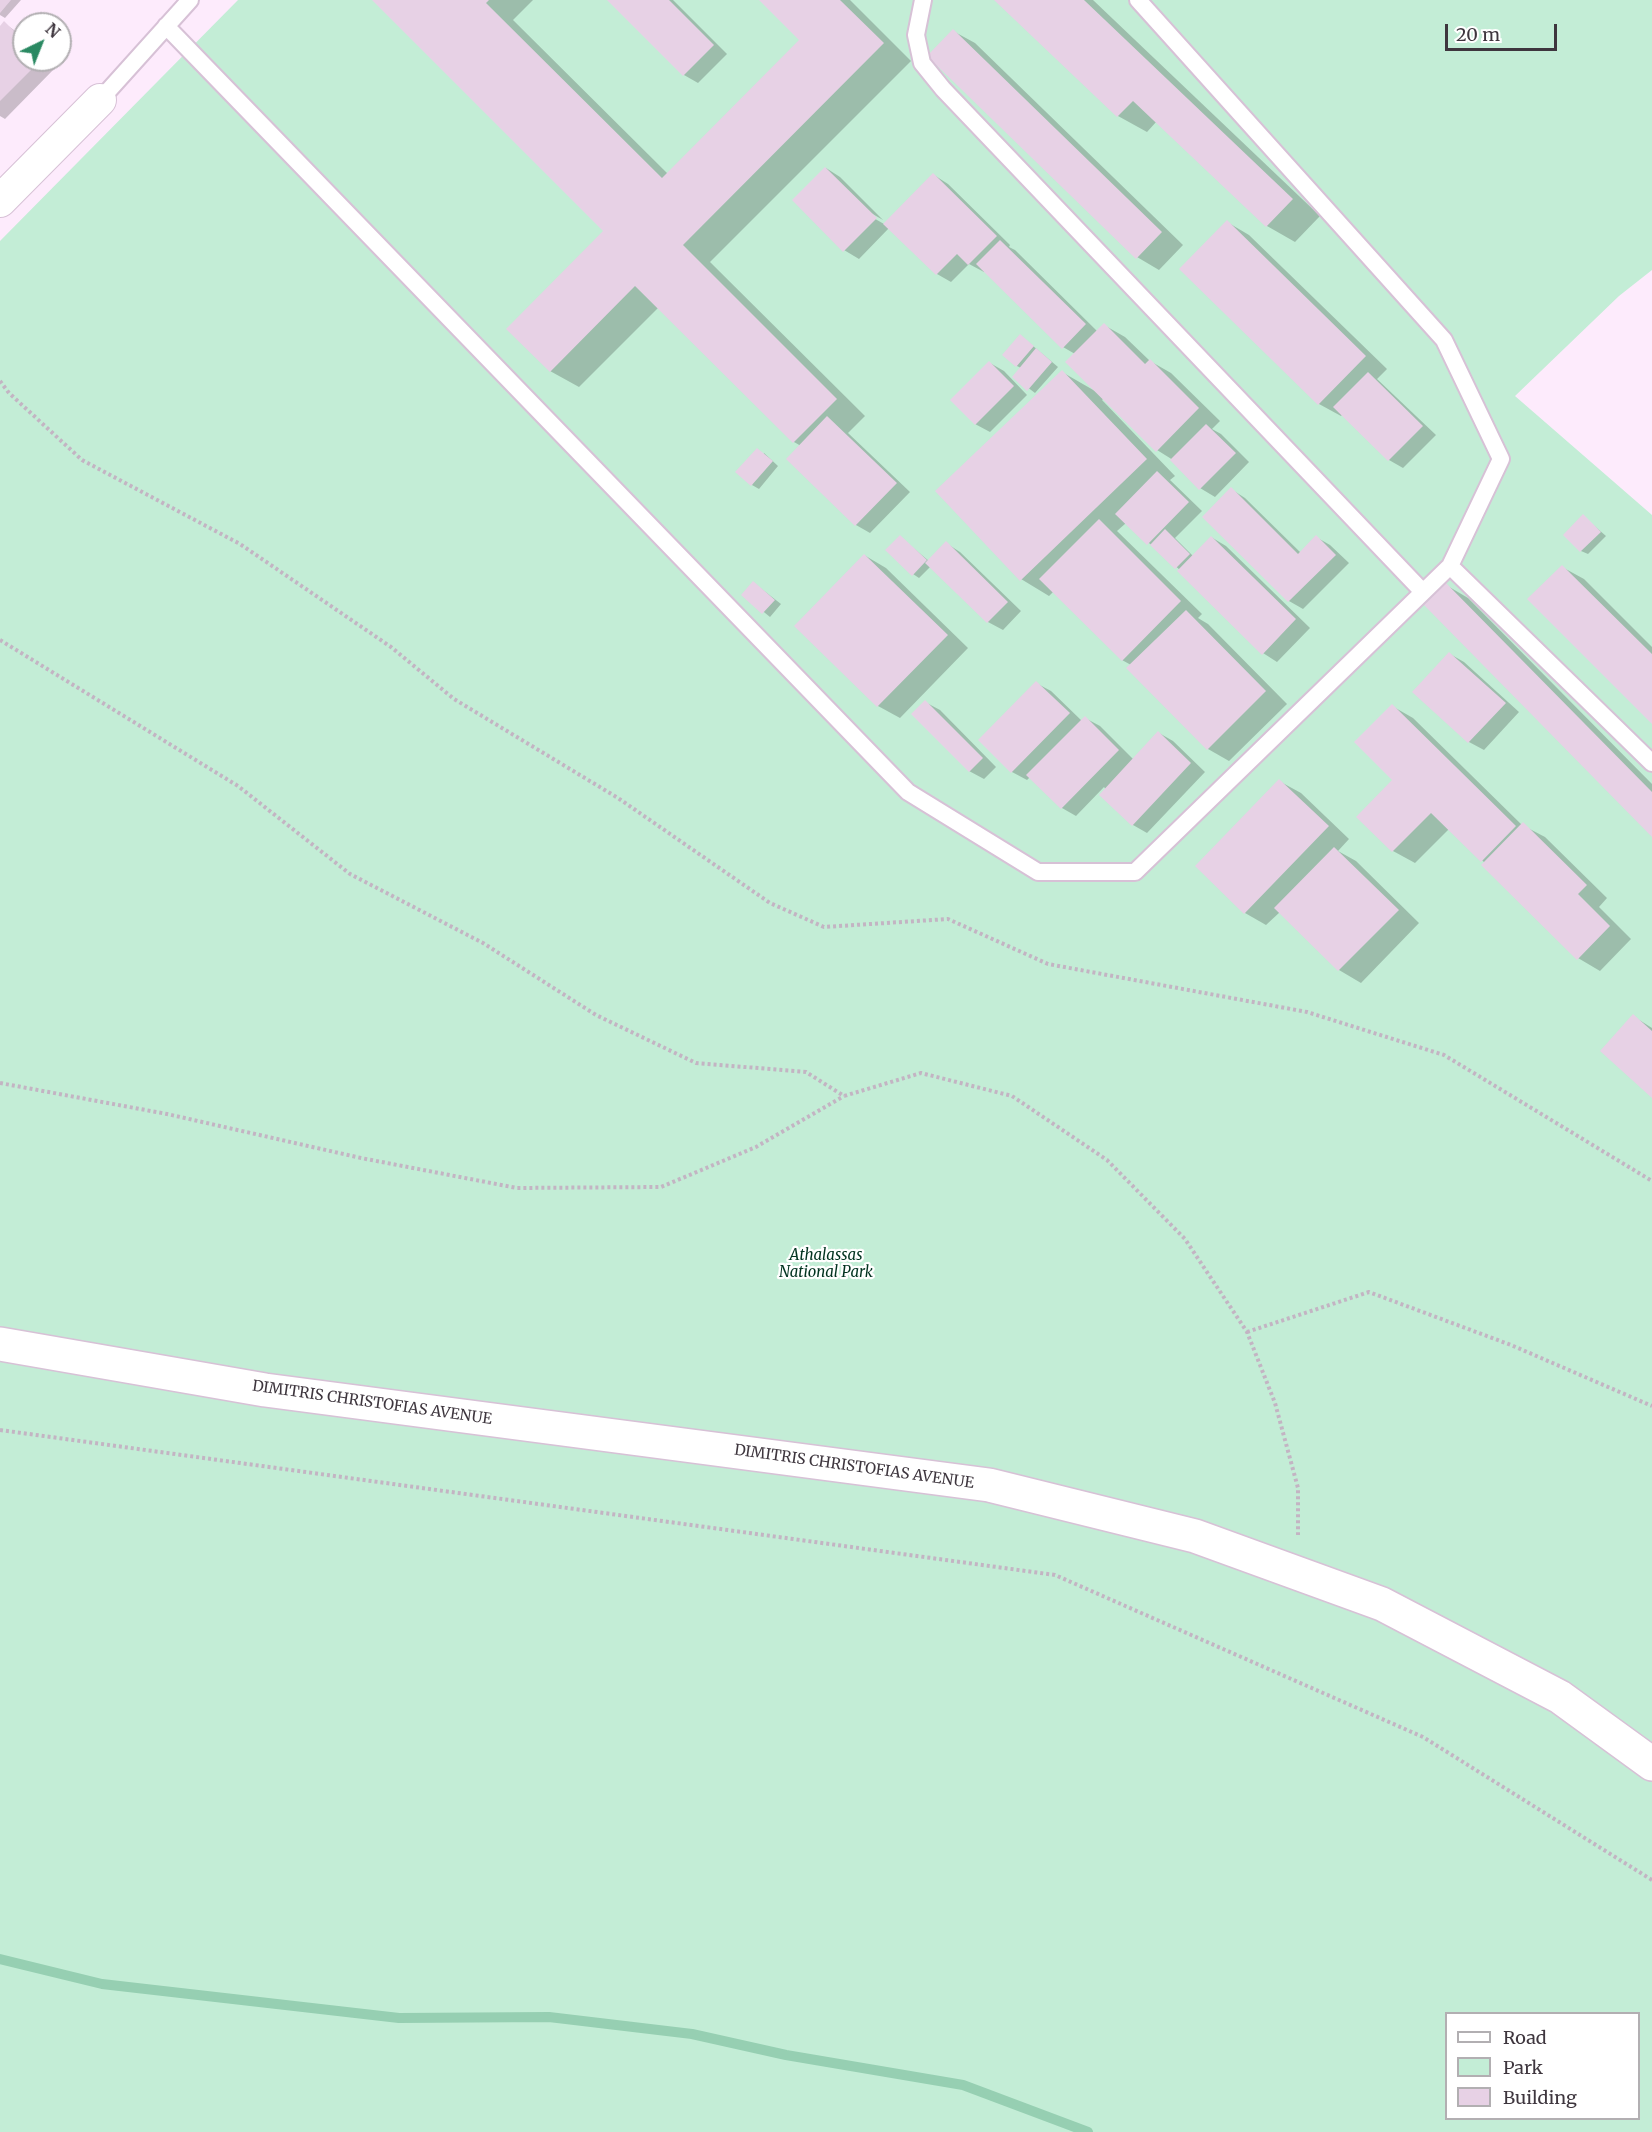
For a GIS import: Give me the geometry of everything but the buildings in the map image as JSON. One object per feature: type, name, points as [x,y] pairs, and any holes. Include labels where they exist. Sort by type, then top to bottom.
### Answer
[{"type":"main road","name":"DIMITRIS CHRISTOFIAS AVENUE","points":[[0,1344],[265,1390],[989,1485],[1195,1536],[1382,1604],[1560,1697],[1652,1764]]},
{"type":"street","points":[[0,201],[100,100]]},
{"type":"lane","points":[[100,100],[190,0]]},
{"type":"lane","points":[[923,0],[916,35],[922,63],[943,89],[1423,592]]},
{"type":"lane","points":[[166,26],[908,792],[1038,872],[1135,872],[1450,566],[1501,459],[1444,340],[1138,0]]},
{"type":"lane","points":[[1450,566],[1652,763]]},
{"type":"path","points":[[0,381],[9,393],[82,460],[240,544],[391,647],[454,699],[618,798],[770,903],[824,927],[948,919],[1048,964],[1307,1012],[1410,1044],[1444,1055],[1652,1180]]},
{"type":"path","points":[[0,640],[238,786],[350,874],[483,943],[596,1014],[696,1063],[806,1072],[844,1096]]},
{"type":"path","points":[[0,1083],[167,1114],[361,1158],[517,1188],[661,1187],[756,1147],[844,1096],[921,1073],[1012,1096],[1107,1160],[1185,1239],[1247,1332],[1275,1403],[1298,1488],[1298,1543],[1294,1572]]},
{"type":"path","points":[[1247,1332],[1369,1292],[1511,1345],[1652,1406]]},
{"type":"path","points":[[0,1430],[1055,1575],[1423,1737],[1652,1880]]},
{"type":"green space","name":"Athalassas National Park","points":[[238,0],[1652,0],[1652,270],[1619,296],[1515,396],[1652,515],[1652,2132],[0,2132],[0,241]]},
{"type":"waterway","points":[[0,1959],[102,1984],[399,2018],[549,2017],[692,2034],[786,2055],[963,2085],[1088,2132]]}]
